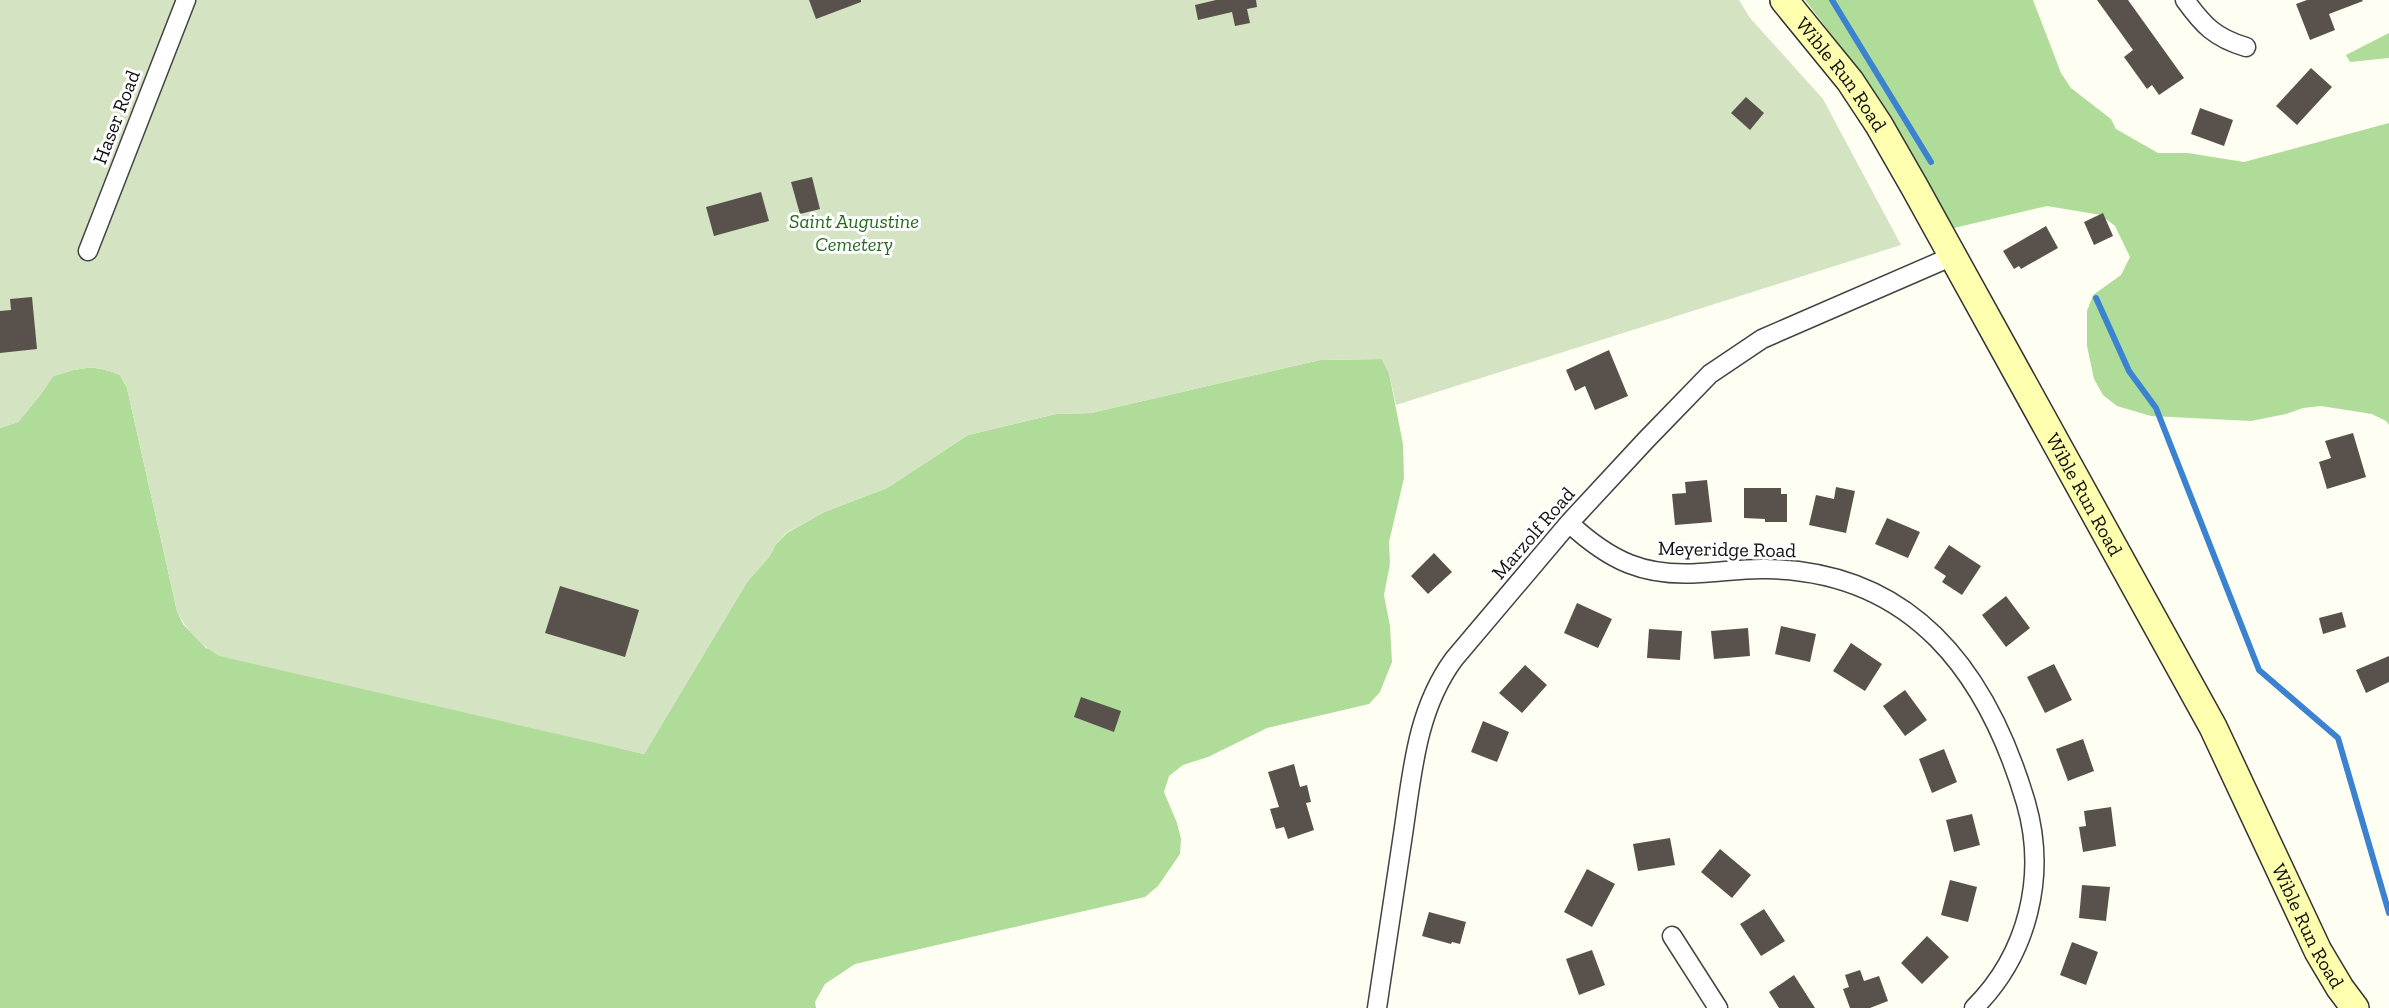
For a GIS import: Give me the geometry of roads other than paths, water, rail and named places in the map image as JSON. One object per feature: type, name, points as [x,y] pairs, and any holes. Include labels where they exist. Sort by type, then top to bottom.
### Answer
[{"type":"street","name":"Haser Road","points":[[88,251],[186,0]]},
{"type":"street","name":"Wible Run Road","points":[[1784,0],[1850,81],[1879,125],[2213,727],[2318,951],[2355,1008]]},
{"type":"street","points":[[2185,0],[2214,34],[2246,47]]},
{"type":"street","name":"Marzolf Road","points":[[1377,1008],[1416,752],[1427,706],[1440,678],[1454,659],[1569,523],[1710,374],[1762,339],[1953,256]]},
{"type":"street","name":"Meyeridge Road","points":[[1569,523],[1592,544],[1613,558],[1648,571],[1674,574],[1770,569],[1806,572],[1842,581],[1902,607],[1954,656],[1991,710],[2006,742],[2031,820],[2035,847],[2033,900],[2025,925],[2003,970],[1984,998],[1974,1008]]},
{"type":"street","points":[[1672,936],[1718,1008]]},
{"type":"waterway","points":[[1832,0],[1931,162]]},
{"type":"waterway","points":[[2096,298],[2129,371],[2156,408],[2259,670],[2338,738],[2389,913]]},
{"type":"park label","name":"Saint Augustine Cemetery","points":[[854,232]]}]
